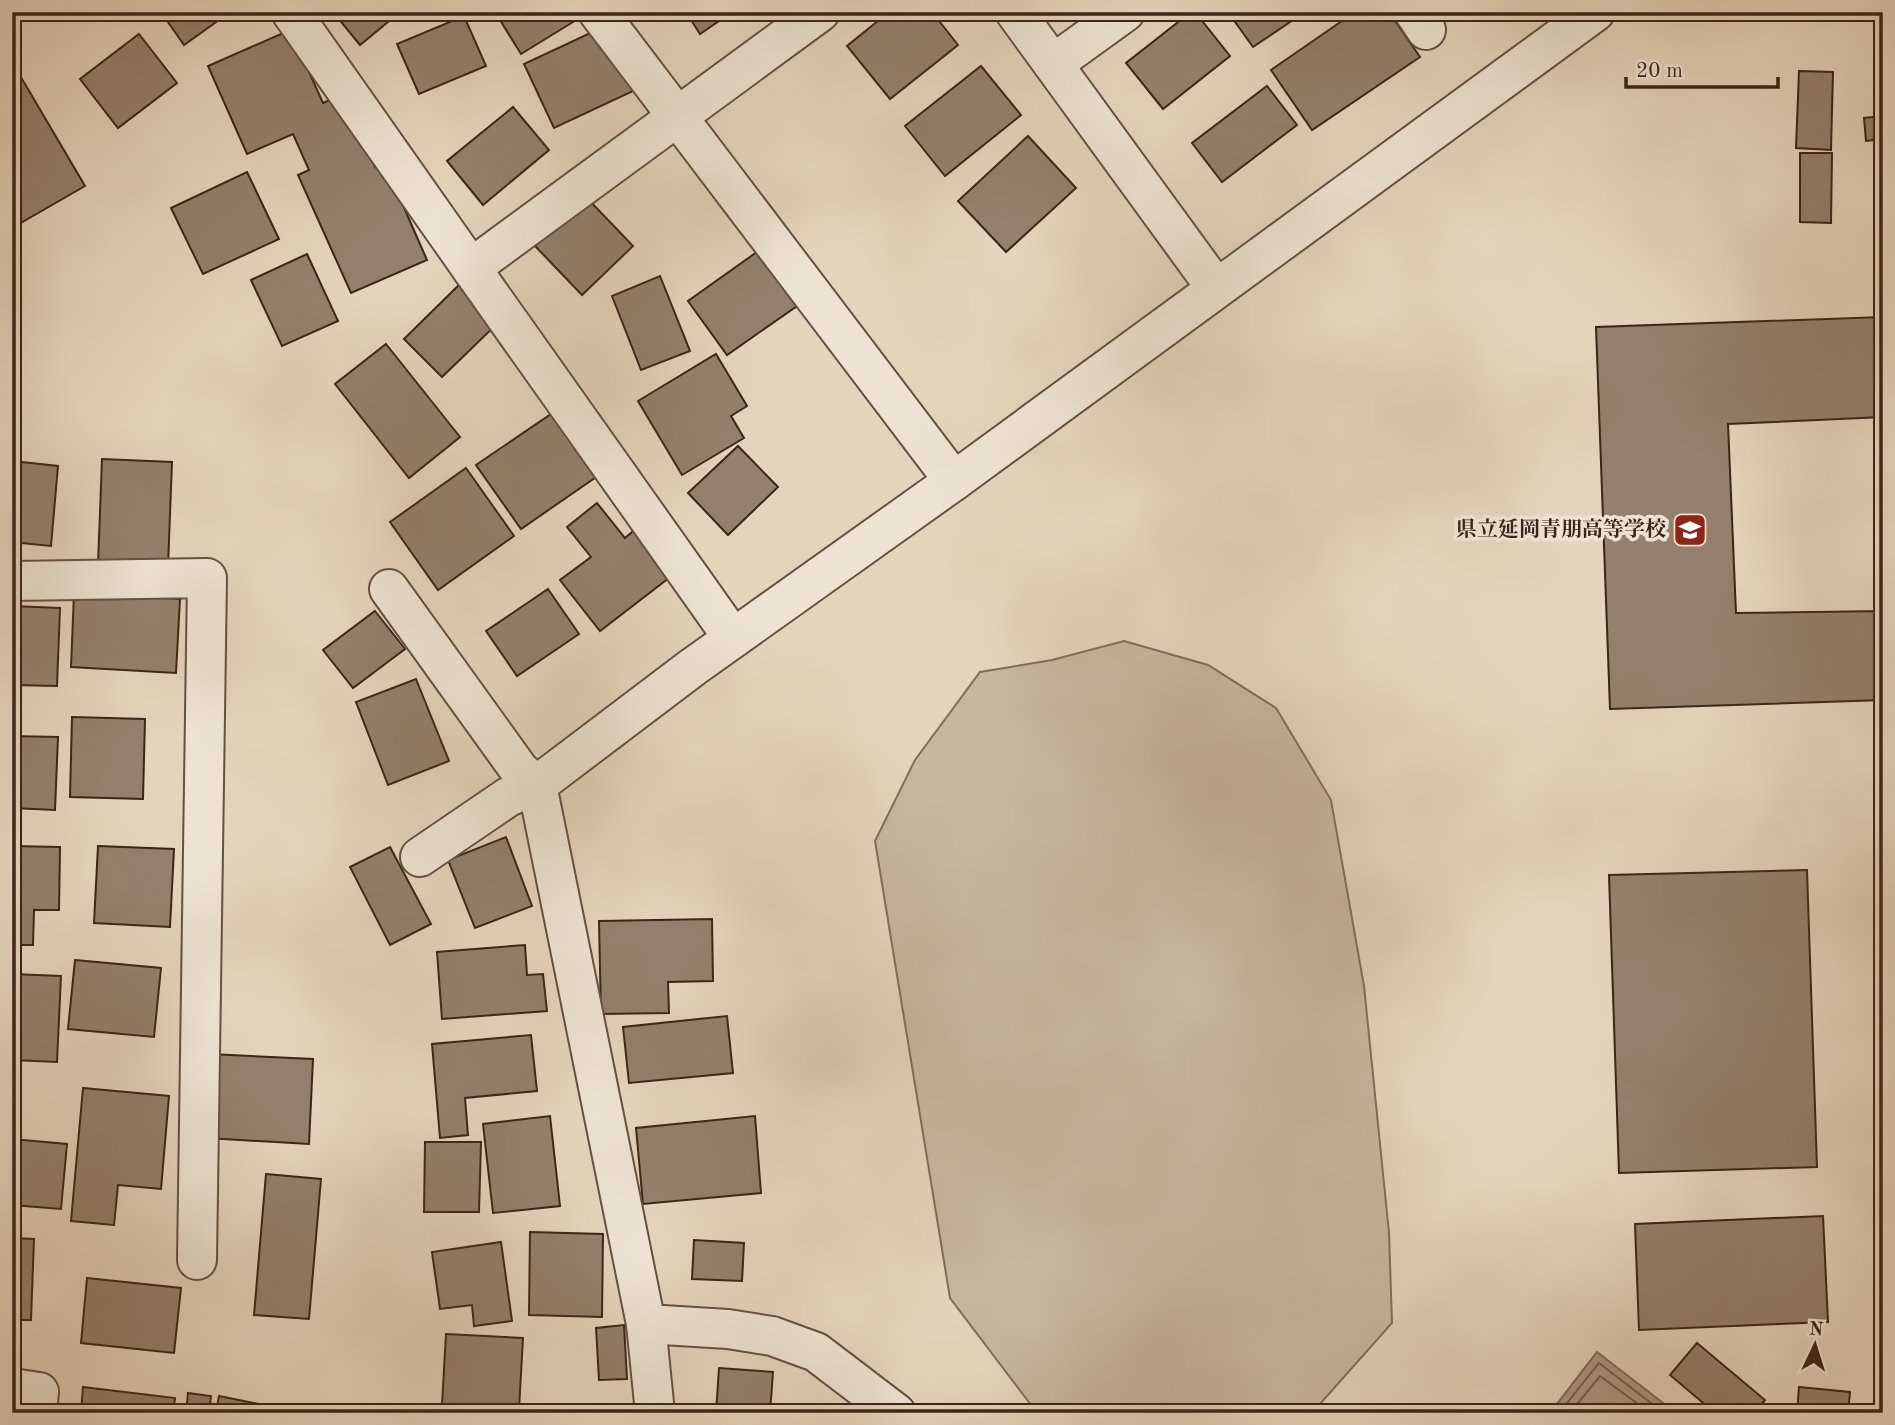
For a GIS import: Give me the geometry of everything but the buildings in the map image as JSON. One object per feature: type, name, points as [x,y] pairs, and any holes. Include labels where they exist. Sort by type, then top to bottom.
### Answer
[{"type":"street","points":[[291,12],[733,638]]},
{"type":"street","points":[[598,12],[954,481]]},
{"type":"street","points":[[471,268],[820,12]]},
{"type":"street","points":[[1015,12],[1216,288]]},
{"type":"street","points":[[1053,64],[1125,12]]},
{"type":"street","points":[[421,857],[509,797],[537,785],[733,638],[954,481],[1595,12]]},
{"type":"street","points":[[12,581],[207,579],[197,1260]]},
{"type":"street","points":[[389,589],[520,771],[537,785],[646,1324],[655,1413]]},
{"type":"street","points":[[646,1324],[728,1329],[772,1336],[816,1352],[896,1413]]},
{"type":"street","points":[[12,1388],[39,1392],[37,1413]]},
{"type":"shaded area","points":[[1124,641],[1208,665],[1276,708],[1331,800],[1364,986],[1389,1233],[1392,1323],[1312,1413],[1055,1413],[1031,1405],[950,1298],[875,841],[915,760],[980,672],[1052,660]]},
{"type":"water","points":[[1597,1352],[1676,1413],[1550,1413]]},
{"type":"place","name":"県立延岡青朋高等学校","points":[[1690,530]]}]
